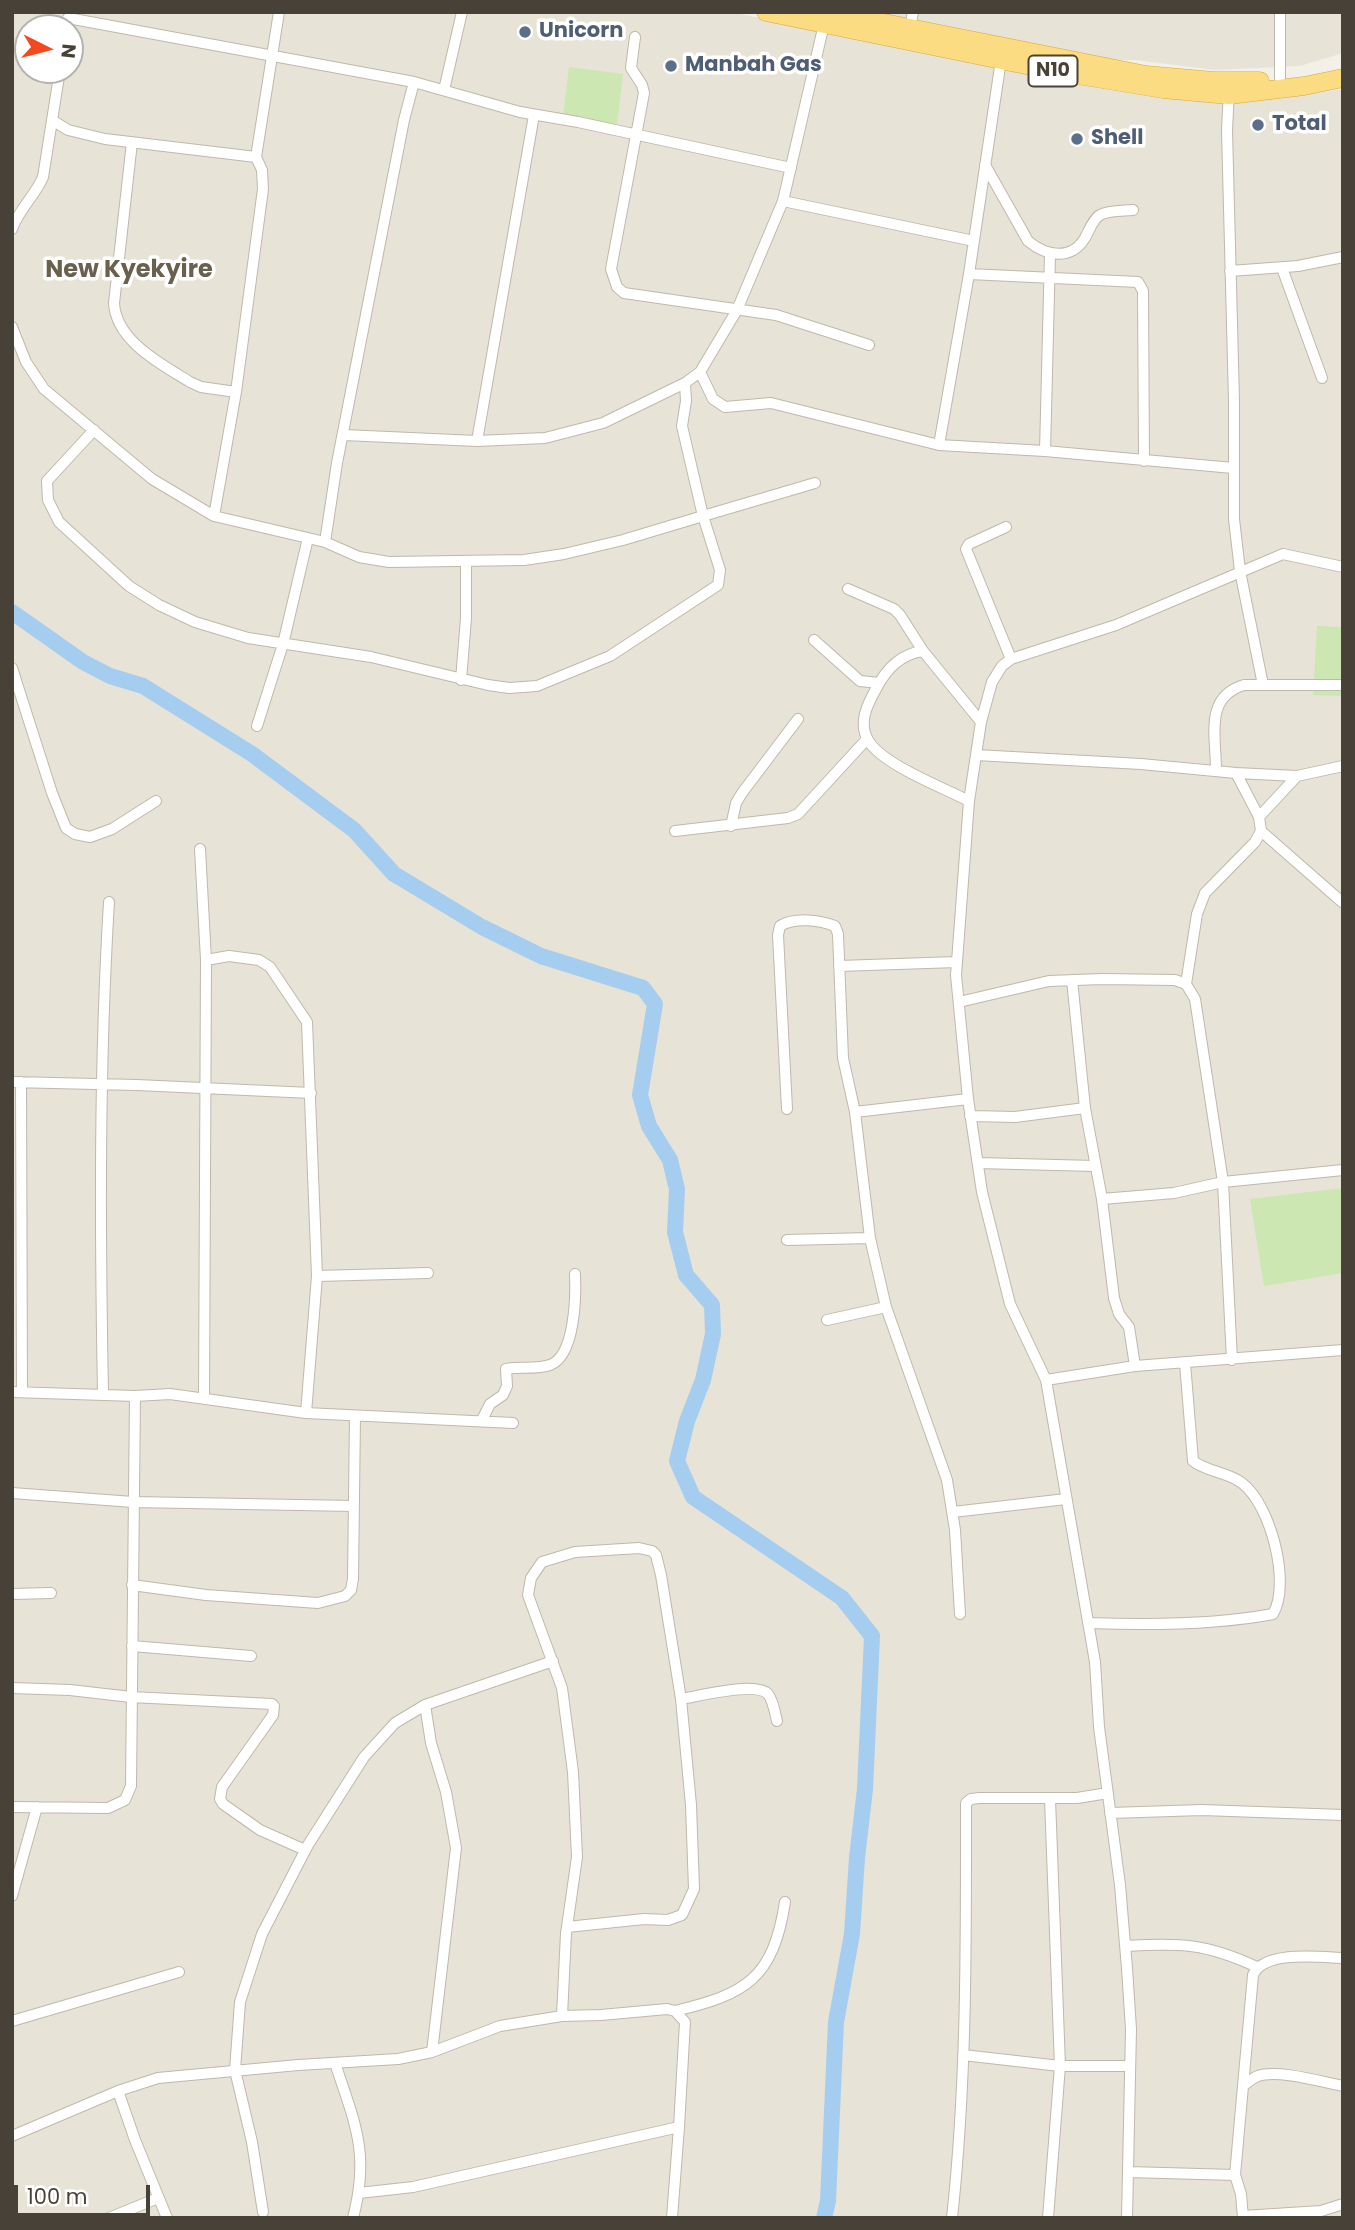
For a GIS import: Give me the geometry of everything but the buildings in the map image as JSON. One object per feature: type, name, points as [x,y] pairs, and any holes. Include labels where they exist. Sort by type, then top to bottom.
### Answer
[{"type":"highway","name":"N10","points":[[766,12],[827,18],[911,20],[1146,75],[1229,88],[1343,65]]},
{"type":"highway","name":"N10","points":[[827,18],[1001,60],[1134,86],[1304,86],[1343,78]]},
{"type":"street","points":[[214,516],[236,392],[263,189],[262,170],[256,157],[279,12]]},
{"type":"street","points":[[444,90],[462,12]]},
{"type":"street","points":[[1280,12],[1280,78]]},
{"type":"street","points":[[344,435],[477,441],[545,438],[580,430],[638,408],[700,372],[737,310],[783,201],[827,18]]},
{"type":"street","points":[[84,22],[414,82],[534,115],[791,167]]},
{"type":"street","points":[[635,37],[631,68],[644,93],[611,269],[617,287],[624,293],[776,315],[869,345]]},
{"type":"street","points":[[939,445],[969,274],[1001,60]]},
{"type":"street","points":[[325,542],[391,185],[414,82]]},
{"type":"street","points":[[12,229],[18,214],[37,192],[43,177],[58,84]]},
{"type":"street","points":[[1229,88],[1234,519],[1240,571],[1263,685]]},
{"type":"street","points":[[477,441],[534,115]]},
{"type":"street","points":[[52,120],[68,130],[132,142],[256,157]]},
{"type":"street","points":[[132,142],[114,303],[115,315],[126,334],[190,383],[236,392]]},
{"type":"street","points":[[985,165],[1028,241],[1039,250],[1050,254],[1072,252],[1083,242],[1097,217],[1102,214],[1133,210]]},
{"type":"street","points":[[783,201],[974,241]]},
{"type":"street","points":[[1045,451],[1050,254]]},
{"type":"street","points":[[1230,271],[1282,268],[1343,257]]},
{"type":"street","points":[[1282,268],[1322,378]]},
{"type":"street","points":[[969,274],[1138,282],[1142,285],[1144,461]]},
{"type":"street","points":[[12,327],[26,362],[44,389],[152,479],[214,516],[325,542],[359,557],[388,562],[466,562],[524,560],[564,554],[648,534],[815,483]]},
{"type":"street","points":[[700,372],[713,399],[725,407],[771,404],[939,445],[1045,451],[1233,468]]},
{"type":"street","points":[[94,430],[47,481],[48,500],[59,522],[129,586],[159,605],[217,630],[283,644],[371,657],[461,680],[509,688],[537,686],[610,656],[718,585],[720,570],[703,516],[682,426],[686,401],[685,383]]},
{"type":"street","points":[[1006,527],[970,544],[966,549],[1011,659]]},
{"type":"street","points":[[257,726],[283,644],[308,538]]},
{"type":"street","points":[[1127,2218],[1131,2029],[1125,1946],[1089,1623],[1046,1380],[1010,1304],[982,1192],[968,1099],[957,962],[969,801],[981,722],[992,682],[1002,666],[1011,659],[1126,621],[1283,554],[1343,567]]},
{"type":"street","points":[[461,680],[466,618],[466,562]]},
{"type":"street","points":[[848,589],[894,609],[900,615],[923,651],[981,722]]},
{"type":"street","points":[[814,640],[860,681],[879,683]]},
{"type":"street","points":[[923,651],[905,655],[879,683],[865,709],[867,739],[878,752],[896,764],[969,801]]},
{"type":"street","points":[[12,668],[66,828],[75,834],[90,836],[112,829],[156,801]]},
{"type":"street","points":[[1216,770],[1215,716],[1220,701],[1231,689],[1244,685],[1343,685]]},
{"type":"street","points":[[731,826],[736,803],[742,793],[798,719]]},
{"type":"street","points":[[675,831],[789,818],[798,814],[867,739]]},
{"type":"street","points":[[976,755],[1297,776],[1343,765]]},
{"type":"street","points":[[1186,984],[1197,914],[1205,893],[1255,842],[1261,831],[1259,817],[1236,773]]},
{"type":"street","points":[[1259,817],[1297,776]]},
{"type":"street","points":[[1261,831],[1342,902]]},
{"type":"street","points":[[200,849],[206,960],[204,1398]]},
{"type":"street","points":[[103,1394],[101,1084],[109,902]]},
{"type":"street","points":[[787,1109],[778,935],[780,926],[786,922],[824,922],[835,926],[838,933],[843,1058],[855,1112],[870,1238],[886,1307],[947,1480],[953,1512],[960,1614]]},
{"type":"street","points":[[206,960],[229,956],[259,960],[270,967],[307,1022],[317,1276],[306,1413]]},
{"type":"street","points":[[839,966],[957,962]]},
{"type":"street","points":[[959,1002],[1039,983],[1072,980],[1175,980],[1186,984],[1195,999],[1223,1182],[1232,1360]]},
{"type":"street","points":[[1072,980],[1085,1108],[1102,1199],[1114,1298],[1119,1314],[1129,1327],[1135,1366]]},
{"type":"street","points":[[311,1093],[16,1082],[17,1392],[135,1396],[170,1394],[306,1413],[513,1423]]},
{"type":"street","points":[[855,1112],[968,1099]]},
{"type":"street","points":[[970,1116],[1016,1117],[1085,1108]]},
{"type":"street","points":[[978,1163],[1095,1166]]},
{"type":"street","points":[[1102,1199],[1174,1193],[1223,1182],[1343,1170]]},
{"type":"street","points":[[787,1240],[870,1238]]},
{"type":"street","points":[[317,1276],[428,1273]]},
{"type":"street","points":[[481,1420],[490,1404],[503,1395],[507,1386],[506,1369],[551,1365],[561,1357],[566,1346],[576,1298],[575,1275]]},
{"type":"street","points":[[827,1320],[886,1307]]},
{"type":"street","points":[[1046,1380],[1135,1366],[1343,1351]]},
{"type":"street","points":[[1089,1623],[1248,1619],[1273,1614],[1279,1605],[1280,1592],[1273,1538],[1257,1501],[1242,1483],[1199,1466],[1193,1461],[1185,1363]]},
{"type":"street","points":[[12,1807],[108,1808],[125,1800],[131,1786],[135,1396]]},
{"type":"street","points":[[132,1585],[206,1595],[318,1603],[345,1596],[351,1590],[353,1579],[355,1416]]},
{"type":"street","points":[[12,1493],[133,1502],[354,1506]]},
{"type":"street","points":[[953,1512],[1066,1499]]},
{"type":"street","points":[[562,2016],[567,1927],[577,1857],[573,1772],[562,1688],[528,1595],[531,1578],[542,1562],[575,1552],[639,1548],[652,1551],[656,1555],[681,1699],[691,1805],[694,1889],[682,1915],[668,1920],[644,1919],[567,1927]]},
{"type":"street","points":[[12,1594],[51,1593]]},
{"type":"street","points":[[132,1646],[251,1656]]},
{"type":"street","points":[[263,2213],[252,2142],[235,2070],[240,2003],[262,1934],[305,1850],[364,1757],[395,1723],[425,1705],[553,1661]]},
{"type":"street","points":[[12,1688],[272,1704],[273,1715],[222,1787],[220,1799],[223,1804],[260,1830],[305,1850]]},
{"type":"street","points":[[681,1699],[732,1690],[763,1690],[770,1696],[777,1720]]},
{"type":"street","points":[[425,1705],[431,1743],[446,1792],[456,1848],[432,2052]]},
{"type":"street","points":[[952,2218],[963,2055],[966,1803],[979,1798],[1077,1798],[1108,1793]]},
{"type":"street","points":[[1048,2218],[1060,2066],[1050,1799]]},
{"type":"street","points":[[12,1896],[37,1807]]},
{"type":"street","points":[[1110,1814],[1202,1810],[1343,1815]]},
{"type":"street","points":[[12,2136],[118,2091],[158,2078],[398,2059],[432,2052],[500,2026],[562,2016],[601,2015],[658,2008],[676,2011],[706,2004],[746,1987],[772,1951],[782,1923],[785,1902]]},
{"type":"street","points":[[1125,1946],[1175,1944],[1204,1947],[1226,1953],[1256,1967]]},
{"type":"street","points":[[1343,1958],[1286,1958],[1268,1960],[1256,1967],[1253,1975],[1235,2175],[1241,2194],[1242,2217],[1321,2211],[1343,2204]]},
{"type":"street","points":[[12,2021],[179,1972]]},
{"type":"street","points":[[672,2218],[685,2022],[676,2011]]},
{"type":"street","points":[[963,2055],[1060,2066],[1130,2066]]},
{"type":"street","points":[[335,2063],[355,2119],[361,2157],[359,2193],[352,2218]]},
{"type":"street","points":[[1244,2085],[1265,2074],[1302,2077],[1343,2086]]},
{"type":"street","points":[[118,2091],[167,2218]]},
{"type":"street","points":[[359,2193],[413,2187],[679,2127]]},
{"type":"street","points":[[1128,2172],[1235,2175]]},
{"type":"street","points":[[109,2218],[158,2198]]},
{"type":"shaded area","points":[[12,12],[730,12],[1111,90],[1175,99],[1222,101],[1285,98],[1343,89],[1343,2218],[12,2218]]},
{"type":"shaded area","points":[[852,12],[1343,12],[1343,53],[1300,66],[1215,70],[1117,60],[1022,45]]},
{"type":"green space","points":[[569,67],[623,74],[617,124],[563,118]]},
{"type":"green space","points":[[1317,626],[1343,627],[1343,696],[1313,695]]},
{"type":"green space","points":[[1343,1188],[1343,1273],[1264,1286],[1250,1199]]},
{"type":"waterway","points":[[12,612],[83,662],[110,676],[143,686],[252,754],[354,830],[394,874],[482,927],[541,956],[643,988],[655,1004],[640,1095],[649,1126],[670,1160],[677,1189],[675,1232],[686,1275],[712,1305],[713,1334],[703,1380],[687,1421],[677,1461],[693,1497],[842,1598],[872,1636],[865,1789],[852,1934],[836,2022],[828,2201],[824,2218]]},
{"type":"place","name":"Unicorn","points":[[525,32]]},
{"type":"place","name":"Manbah Gas","points":[[671,66]]},
{"type":"place","name":"Total","points":[[1258,125]]},
{"type":"place","name":"Shell","points":[[1077,139]]},
{"type":"district","name":"New Kyekyire","points":[[129,271]]}]
